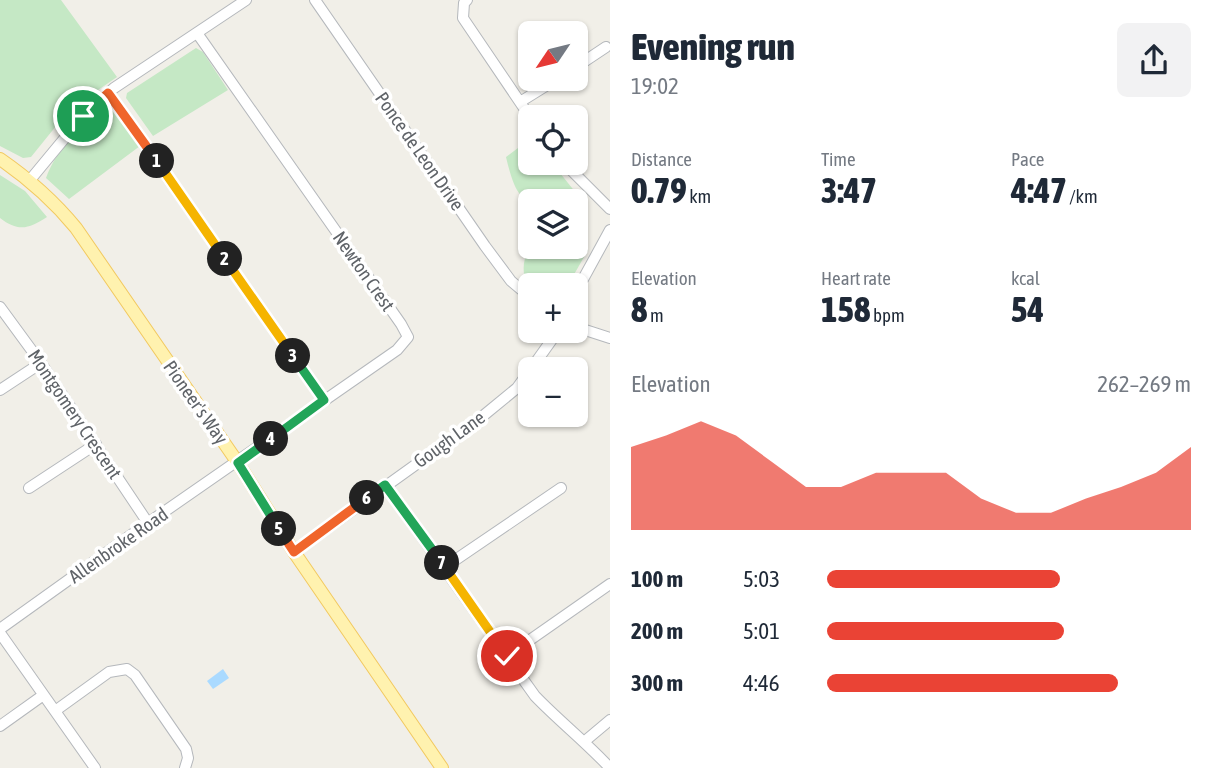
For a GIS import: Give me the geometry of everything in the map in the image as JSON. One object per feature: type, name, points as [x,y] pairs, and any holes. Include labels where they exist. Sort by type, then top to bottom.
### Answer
[{"type":"main road","name":"Pioneer's Way","points":[[0,159],[30,180],[55,203],[76,228],[238,463],[294,552],[442,768]]},
{"type":"street","points":[[30,180],[83,116],[108,93],[246,0]]},
{"type":"street","name":"Ponce de Leon Drive","points":[[315,0],[485,246],[518,287]]},
{"type":"street","points":[[467,0],[464,3],[463,18],[520,103],[538,91]]},
{"type":"street","name":"Newton Crest","points":[[197,33],[408,337],[397,351],[238,463]]},
{"type":"street","points":[[588,59],[607,47]]},
{"type":"street","points":[[108,93],[324,400]]},
{"type":"street","points":[[576,175],[610,209]]},
{"type":"street","points":[[586,273],[610,230]]},
{"type":"street","name":"Montgomery Crescent","points":[[0,307],[41,363],[148,523]]},
{"type":"street","points":[[588,331],[610,338]]},
{"type":"street","points":[[0,390],[41,363]]},
{"type":"street","name":"Gough Lane","points":[[294,552],[478,420],[518,387]]},
{"type":"street","points":[[29,488],[96,444]]},
{"type":"street","name":"Allenbroke Road","points":[[0,631],[148,523],[238,463]]},
{"type":"street","points":[[385,485],[535,696],[558,720],[585,741],[610,768]]},
{"type":"street","points":[[444,567],[561,488]]},
{"type":"street","points":[[507,656],[610,584]]},
{"type":"street","points":[[0,631],[42,696],[95,768]]},
{"type":"street","points":[[55,711],[109,672],[127,669],[135,675],[186,749],[188,758],[185,768]]},
{"type":"street","points":[[0,726],[42,696]]},
{"type":"street","points":[[585,741],[610,720]]},
{"type":"green space","points":[[0,0],[61,0],[117,77],[69,110],[31,157],[23,158],[0,146]]},
{"type":"green space","points":[[196,48],[203,52],[228,90],[153,136],[126,98],[127,93]]},
{"type":"green space","points":[[104,108],[117,112],[140,146],[69,199],[46,178],[63,148]]},
{"type":"green space","points":[[518,148],[518,175],[562,175],[573,189],[518,189],[518,192],[506,157]]},
{"type":"green space","points":[[0,175],[25,191],[47,217],[24,227],[12,225],[0,218]]},
{"type":"green space","points":[[526,259],[583,259],[575,273],[524,273]]},
{"type":"water","points":[[223,669],[229,678],[213,689],[207,681]]},
{"type":"route","points":[[83,116],[108,93],[324,400],[238,463],[294,552],[385,485],[507,656]]}]
